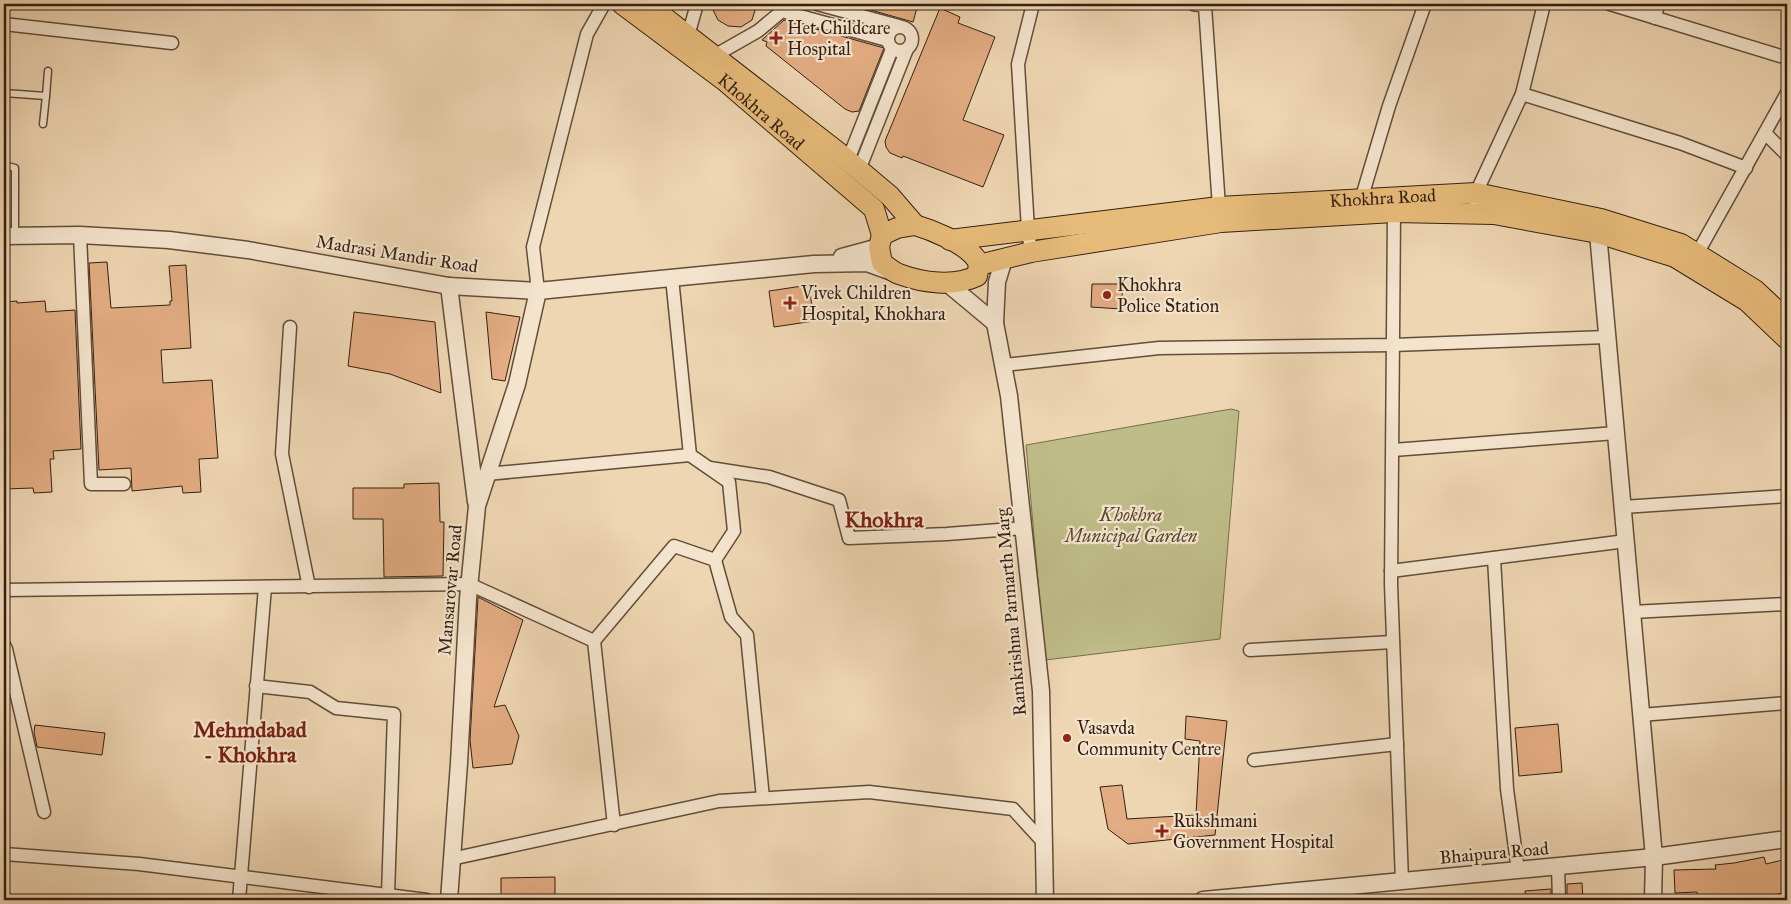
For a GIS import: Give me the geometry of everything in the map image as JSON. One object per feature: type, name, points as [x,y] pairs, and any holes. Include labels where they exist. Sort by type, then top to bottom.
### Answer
[{"type":"main road","name":"Khokhra Road","points":[[622,4],[725,81],[874,209],[882,263],[897,274]]},
{"type":"main road","name":"Khokhra Road","points":[[646,4],[854,165],[890,196],[915,225]]},
{"type":"main road","name":"Khokhra Road","points":[[950,240],[1219,207],[1476,193],[1601,219],[1681,244],[1755,290],[1787,320]]},
{"type":"main road","name":"Khokhra Road","points":[[980,265],[1031,252],[1221,222],[1394,212],[1494,214],[1598,233],[1675,257],[1746,301],[1787,339]]},
{"type":"main road","points":[[880,241],[897,228],[915,225],[931,230],[950,240],[973,255],[980,265],[978,276],[967,281],[947,283],[897,274]]},
{"type":"street","points":[[538,291],[533,247],[587,34],[604,4]]},
{"type":"street","points":[[688,36],[697,4]]},
{"type":"street","points":[[817,4],[904,27],[911,33],[912,42],[907,49],[854,165]]},
{"type":"street","points":[[1031,252],[1018,64],[1033,4]]},
{"type":"street","points":[[1194,4],[1205,6],[1219,207]]},
{"type":"street","points":[[1361,200],[1389,106],[1425,4]]},
{"type":"street","points":[[1475,214],[1476,193],[1522,94],[1544,4]]},
{"type":"street","points":[[1610,4],[1787,58]]},
{"type":"street","points":[[1655,18],[1658,4]]},
{"type":"street","points":[[714,56],[758,31],[782,11],[890,44],[897,51],[907,49]]},
{"type":"street","points":[[4,24],[172,43]]},
{"type":"street","points":[[854,165],[890,44],[891,30],[899,26]]},
{"type":"street","points":[[1697,254],[1787,93]]},
{"type":"street","points":[[1522,94],[1680,143],[1746,168]]},
{"type":"street","points":[[1765,133],[1787,154]]},
{"type":"street","points":[[1394,212],[1391,571],[1402,881]]},
{"type":"street","points":[[1598,233],[1654,857],[1653,900]]},
{"type":"street","points":[[80,235],[91,484],[124,484]]},
{"type":"street","name":"Madrasi Mandir Road","points":[[10,236],[80,235],[200,243],[449,286],[538,291],[814,264]]},
{"type":"street","points":[[814,264],[880,241]]},
{"type":"street","name":"Ramkrishna Parmarth Marg","points":[[1004,259],[998,282],[995,322],[1004,366],[1024,528],[1041,691],[1045,900]]},
{"type":"street","points":[[814,264],[867,262],[897,274]]},
{"type":"street","points":[[672,278],[690,455]]},
{"type":"street","points":[[947,283],[995,322]]},
{"type":"street","points":[[449,286],[477,506]]},
{"type":"street","name":"Mansarovar Road","points":[[449,900],[469,584],[477,506],[517,384],[538,291]]},
{"type":"street","points":[[290,327],[282,454],[309,586]]},
{"type":"street","points":[[1004,366],[1159,348],[1394,345],[1607,337]]},
{"type":"street","points":[[1393,450],[1616,433]]},
{"type":"street","points":[[488,474],[690,455],[730,482],[734,531],[715,560],[731,617],[747,635],[763,798]]},
{"type":"street","points":[[710,468],[769,477],[839,500],[849,538],[947,534],[1024,528]]},
{"type":"street","points":[[1623,507],[1787,496]]},
{"type":"street","points":[[1391,571],[1626,541]]},
{"type":"street","points":[[614,825],[594,641],[674,546],[715,560]]},
{"type":"street","points":[[1494,558],[1507,789],[1518,870]]},
{"type":"street","points":[[4,590],[469,584],[594,641]]},
{"type":"street","points":[[239,900],[264,587]]},
{"type":"street","points":[[1632,612],[1787,604]]},
{"type":"street","points":[[1250,650],[1393,642]]},
{"type":"street","points":[[4,645],[44,812]]},
{"type":"street","points":[[256,686],[310,692],[336,708],[394,714],[388,895]]},
{"type":"street","points":[[1642,715],[1787,703]]},
{"type":"street","points":[[1254,760],[1397,744]]},
{"type":"street","points":[[451,859],[719,801],[870,792],[1013,809],[1044,844]]},
{"type":"street","name":"Bhaipura Road","points":[[1203,900],[1654,857],[1787,839]]},
{"type":"street","points":[[4,854],[139,864],[427,900]]},
{"type":"street","points":[[1558,866],[1559,900]]},
{"type":"lane","points":[[44,124],[48,71]]},
{"type":"lane","points":[[4,94],[46,96]]},
{"type":"lane","points":[[4,165],[15,168],[10,236]]},
{"type":"green space","name":"Khokhra Municipal Garden","points":[[1231,409],[1239,411],[1220,639],[1045,660],[1026,445]]},
{"type":"building","points":[[710,4],[757,4],[752,20],[741,27],[728,26],[718,20]]},
{"type":"building","points":[[861,4],[918,4],[913,22],[860,7]]},
{"type":"building","points":[[940,8],[960,17],[958,23],[995,37],[963,120],[1004,135],[983,187],[903,156],[902,158],[890,153],[886,147],[885,141]]},
{"type":"building","points":[[784,20],[884,48],[859,111],[852,112],[845,109],[766,46],[767,42],[762,40]]},
{"type":"building","points":[[107,262],[111,308],[170,305],[170,301],[172,301],[169,266],[186,265],[191,348],[161,350],[163,383],[212,380],[218,458],[199,459],[201,492],[183,493],[182,486],[132,491],[131,468],[99,470],[89,263]]},
{"type":"building","name":"Khokhra Police Station","points":[[1092,284],[1123,284],[1121,309],[1091,307]]},
{"type":"building","points":[[809,285],[814,321],[774,327],[769,291]]},
{"type":"building","points":[[17,301],[17,303],[45,301],[46,312],[75,310],[81,449],[53,451],[54,459],[50,459],[52,492],[34,493],[33,488],[5,489],[4,302]]},
{"type":"building","points":[[354,312],[435,322],[441,393],[390,374],[348,366]]},
{"type":"building","points":[[486,312],[520,317],[505,381],[492,379]]},
{"type":"building","points":[[439,483],[440,522],[444,522],[443,576],[384,577],[383,519],[353,519],[353,488],[404,488],[404,484]]},
{"type":"building","points":[[478,597],[523,620],[494,707],[505,705],[519,736],[512,764],[473,768],[470,740]]},
{"type":"building","points":[[1186,716],[1227,721],[1215,835],[1128,844],[1108,829],[1100,787],[1122,785],[1127,819],[1196,815],[1200,741],[1185,739]]},
{"type":"building","points":[[1558,724],[1562,772],[1519,776],[1515,728]]},
{"type":"building","points":[[35,725],[105,733],[102,755],[37,747],[34,732]]},
{"type":"building","points":[[1764,857],[1766,864],[1787,859],[1787,892],[1752,900],[1697,900],[1697,892],[1675,893],[1674,870],[1716,869],[1715,865]]},
{"type":"building","points":[[555,877],[555,900],[501,900],[501,878]]},
{"type":"building","points":[[1582,883],[1583,900],[1567,900],[1567,884]]},
{"type":"building","points":[[1551,889],[1551,900],[1526,900],[1525,891]]},
{"type":"place","name":"Het Childcare Hospital","points":[[776,38]]},
{"type":"place","name":"Khokhra Police Station","points":[[1107,295]]},
{"type":"place","name":"Vivek Children Hospital, Khokhara","points":[[790,303]]},
{"type":"place","name":"Vasavda Community Centre","points":[[1067,738]]},
{"type":"place","name":"Rukshmani Government Hospital","points":[[1162,831]]},
{"type":"district","name":"Khokhra","points":[[884,519]]},
{"type":"district","name":"Mehmdabad - Khokhra","points":[[250,742]]}]
